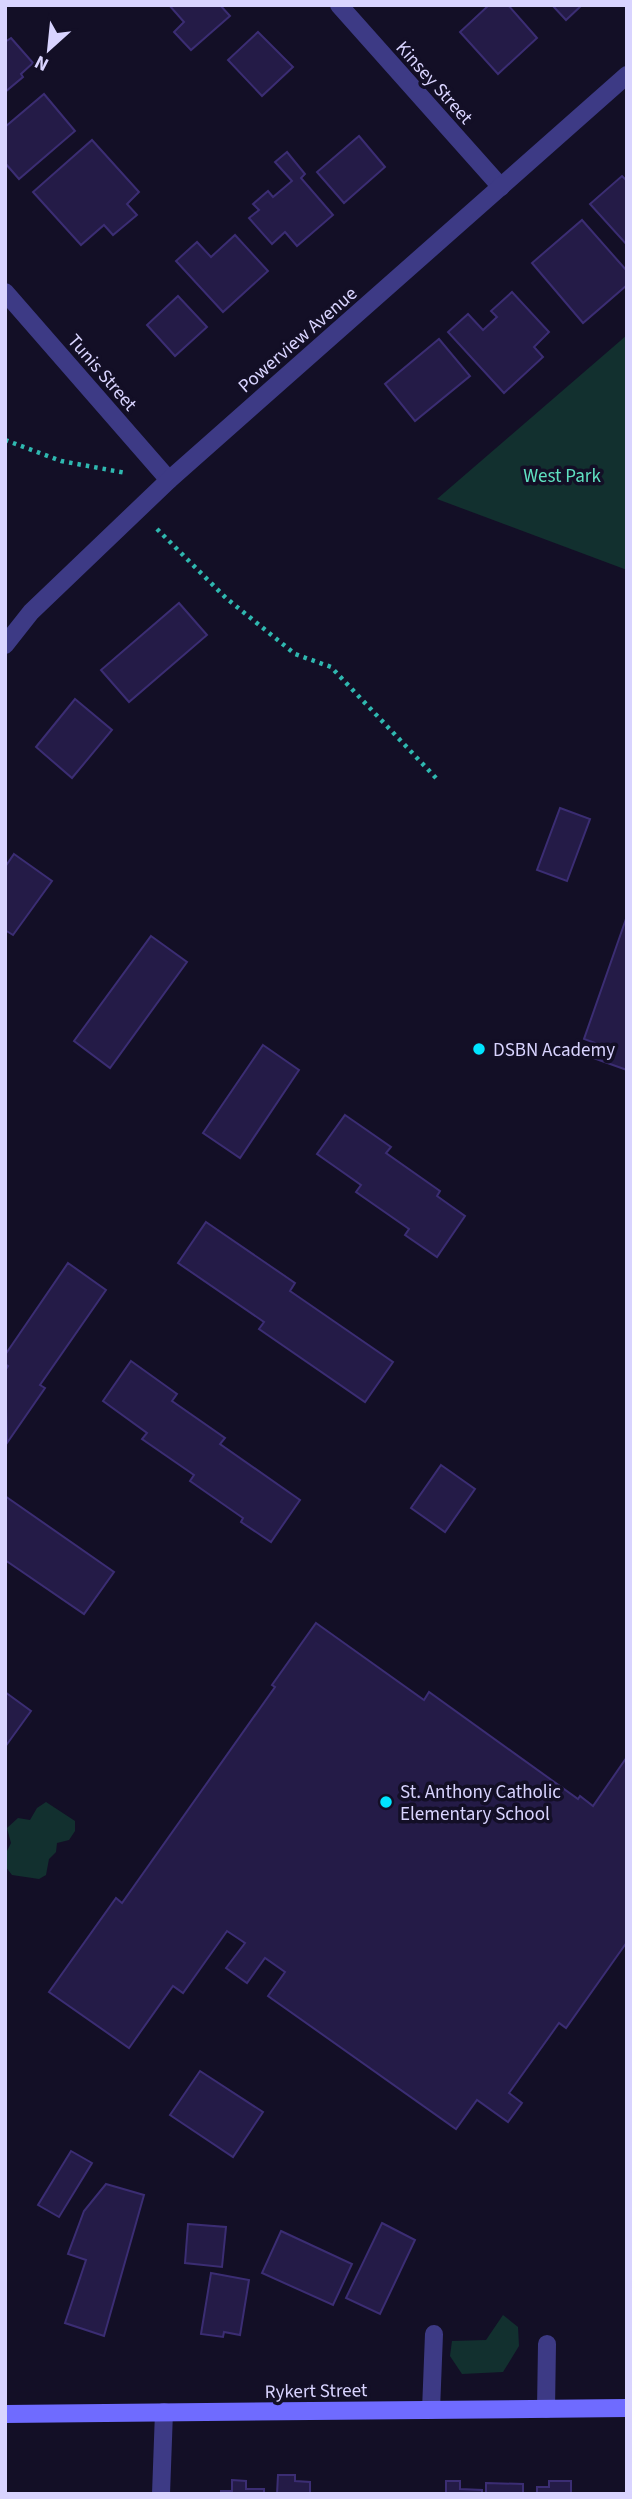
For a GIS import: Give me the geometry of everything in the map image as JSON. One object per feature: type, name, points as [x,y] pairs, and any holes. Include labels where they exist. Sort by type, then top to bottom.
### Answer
[{"type":"street","name":"Kinsey Street","points":[[339,5],[501,187]]},
{"type":"street","name":"Powerview Avenue","points":[[5,645],[32,612],[169,480],[627,75]]},
{"type":"street","name":"Tunis Street","points":[[5,292],[169,480]]},
{"type":"street","points":[[431,2410],[434,2334]]},
{"type":"street","points":[[546,2409],[547,2344]]},
{"type":"street","name":"Rykert Street","points":[[5,2414],[627,2408]]},
{"type":"street","points":[[162,2494],[164,2412]]},
{"type":"path","points":[[5,440],[61,461],[169,480]]},
{"type":"path","points":[[154,526],[226,598],[295,654],[331,667],[436,778]]},
{"type":"green space","name":"West Park","points":[[627,335],[627,570],[437,499]]},
{"type":"green space","points":[[46,1802],[75,1821],[75,1831],[69,1840],[57,1843],[56,1852],[49,1859],[46,1875],[39,1879],[12,1875],[5,1866],[11,1843],[7,1828],[18,1818],[30,1820],[37,1808]]},
{"type":"green space","points":[[503,2315],[518,2327],[519,2346],[503,2372],[462,2374],[450,2356],[452,2341],[486,2340]]},
{"type":"building","points":[[169,5],[220,5],[230,16],[191,50],[174,32],[184,22]]},
{"type":"building","points":[[489,5],[508,5],[537,38],[498,74],[460,32]]},
{"type":"building","points":[[552,5],[582,5],[566,20]]},
{"type":"building","points":[[258,32],[293,67],[262,96],[228,60]]},
{"type":"building","points":[[11,38],[33,63],[21,74],[23,77],[5,92],[5,42]]},
{"type":"building","points":[[44,94],[75,131],[19,179],[5,163],[5,127]]},
{"type":"building","points":[[359,136],[385,167],[344,203],[317,172]]},
{"type":"building","points":[[92,140],[139,192],[127,204],[137,215],[113,235],[104,225],[81,245],[33,192]]},
{"type":"building","points":[[287,152],[305,174],[301,178],[333,215],[297,246],[285,232],[272,244],[249,218],[259,210],[253,204],[268,191],[273,197],[292,181],[275,162]]},
{"type":"building","points":[[622,176],[627,181],[627,245],[590,204]]},
{"type":"building","points":[[582,220],[627,271],[627,285],[583,323],[532,263]]},
{"type":"building","points":[[235,235],[268,271],[223,312],[176,261],[197,242],[211,257]]},
{"type":"building","points":[[512,292],[549,332],[534,347],[543,357],[504,393],[448,332],[468,314],[483,330],[497,317],[491,311]]},
{"type":"building","points":[[178,296],[207,327],[175,356],[147,325]]},
{"type":"building","points":[[439,339],[470,376],[415,421],[385,384]]},
{"type":"building","points":[[179,603],[207,635],[129,702],[101,670]]},
{"type":"building","points":[[75,699],[112,730],[72,778],[36,747]]},
{"type":"building","points":[[560,808],[590,819],[567,881],[537,870]]},
{"type":"building","points":[[14,854],[52,881],[13,935],[5,930],[5,867]]},
{"type":"building","points":[[627,916],[627,1070],[593,1058],[598,1044],[584,1039]]},
{"type":"building","points":[[151,936],[187,962],[110,1068],[74,1041]]},
{"type":"building","points":[[263,1045],[299,1070],[240,1158],[203,1133]]},
{"type":"building","points":[[345,1115],[391,1147],[386,1153],[440,1191],[437,1196],[465,1216],[437,1257],[405,1235],[409,1229],[356,1192],[361,1185],[317,1154]]},
{"type":"building","points":[[206,1222],[295,1283],[290,1291],[393,1362],[365,1402],[259,1329],[264,1322],[178,1263]]},
{"type":"building","points":[[68,1263],[106,1290],[40,1385],[45,1388],[7,1443],[5,1371],[8,1366],[5,1364],[5,1355]]},
{"type":"building","points":[[131,1361],[177,1394],[172,1401],[225,1438],[220,1444],[300,1500],[271,1542],[241,1522],[243,1518],[190,1481],[194,1475],[142,1439],[147,1433],[103,1401]]},
{"type":"building","points":[[441,1465],[475,1489],[445,1532],[411,1508]]},
{"type":"building","points":[[5,1496],[114,1572],[84,1614],[5,1560]]},
{"type":"building","points":[[316,1623],[424,1700],[429,1692],[578,1799],[580,1796],[593,1806],[627,1757],[627,1942],[566,2028],[559,2023],[509,2093],[522,2103],[508,2122],[477,2100],[456,2129],[268,1996],[285,1972],[265,1958],[247,1983],[226,1968],[245,1943],[227,1931],[183,1993],[173,1986],[129,2048],[49,1992],[116,1898],[122,1903],[275,1687],[272,1685]]},
{"type":"building","points":[[5,1692],[31,1711],[5,1747]]},
{"type":"building","points":[[200,2071],[263,2112],[233,2157],[170,2115]]},
{"type":"building","points":[[71,2151],[92,2163],[59,2217],[38,2205]]},
{"type":"building","points":[[106,2184],[144,2195],[104,2336],[65,2323],[86,2260],[68,2254],[84,2211]]},
{"type":"building","points":[[382,2223],[415,2240],[380,2314],[346,2298]]},
{"type":"building","points":[[188,2224],[226,2227],[222,2267],[185,2263]]},
{"type":"building","points":[[281,2231],[352,2264],[333,2305],[262,2273]]},
{"type":"building","points":[[211,2273],[249,2280],[240,2335],[224,2332],[223,2337],[201,2334]]},
{"type":"building","points":[[278,2475],[295,2475],[295,2481],[310,2482],[310,2494],[277,2494]]},
{"type":"building","points":[[232,2480],[246,2481],[246,2489],[264,2489],[264,2494],[221,2494],[221,2491],[232,2491]]},
{"type":"building","points":[[446,2481],[460,2481],[460,2489],[482,2490],[482,2494],[446,2494]]},
{"type":"building","points":[[549,2481],[571,2481],[571,2494],[537,2494],[537,2487],[549,2487]]},
{"type":"building","points":[[486,2483],[523,2484],[523,2494],[486,2494]]},
{"type":"place","name":"DSBN Academy","points":[[479,1049]]},
{"type":"place","name":"St. Anthony Catholic Elementary School","points":[[386,1802]]}]
